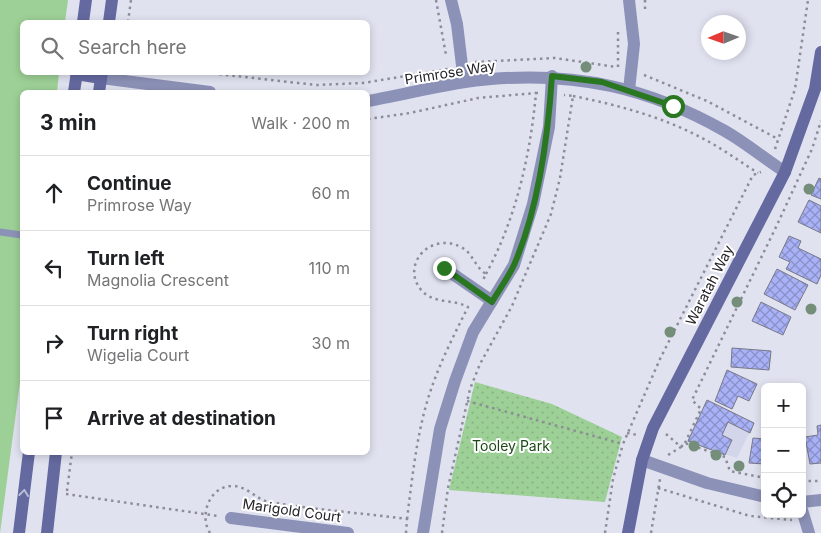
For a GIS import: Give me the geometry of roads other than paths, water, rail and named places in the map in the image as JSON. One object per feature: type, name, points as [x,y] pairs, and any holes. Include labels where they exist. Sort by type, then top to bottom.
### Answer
[{"type":"street","points":[[83,20],[86,0]]},
{"type":"street","points":[[109,20],[112,0]]},
{"type":"street","points":[[451,0],[458,24],[464,82]]},
{"type":"street","points":[[629,90],[634,44],[630,0]]},
{"type":"street","name":"Waratah Way","points":[[628,533],[642,460],[652,428],[785,172],[814,89],[821,52]]},
{"type":"street","points":[[74,90],[77,75]]},
{"type":"street","points":[[100,90],[102,75],[197,90]]},
{"type":"street","points":[[423,533],[440,429],[455,380],[474,332],[514,265],[533,204],[549,128],[552,76]]},
{"type":"street","name":"Primrose Way","points":[[370,101],[464,82],[491,79],[552,76],[602,82],[673,106],[726,132],[785,172]]},
{"type":"street","points":[[444,268],[492,302]]},
{"type":"street","points":[[19,533],[29,455]]},
{"type":"street","points":[[47,533],[56,455]]},
{"type":"street","points":[[642,460],[707,483],[761,496]]},
{"type":"street","points":[[806,502],[821,500]]},
{"type":"street","name":"Marigold Court","points":[[232,518],[348,533]]},
{"type":"street","points":[[804,518],[809,533]]},
{"type":"lane","points":[[0,232],[20,235]]},
{"type":"park label","name":"Tooley Park","points":[[511,445]]}]
